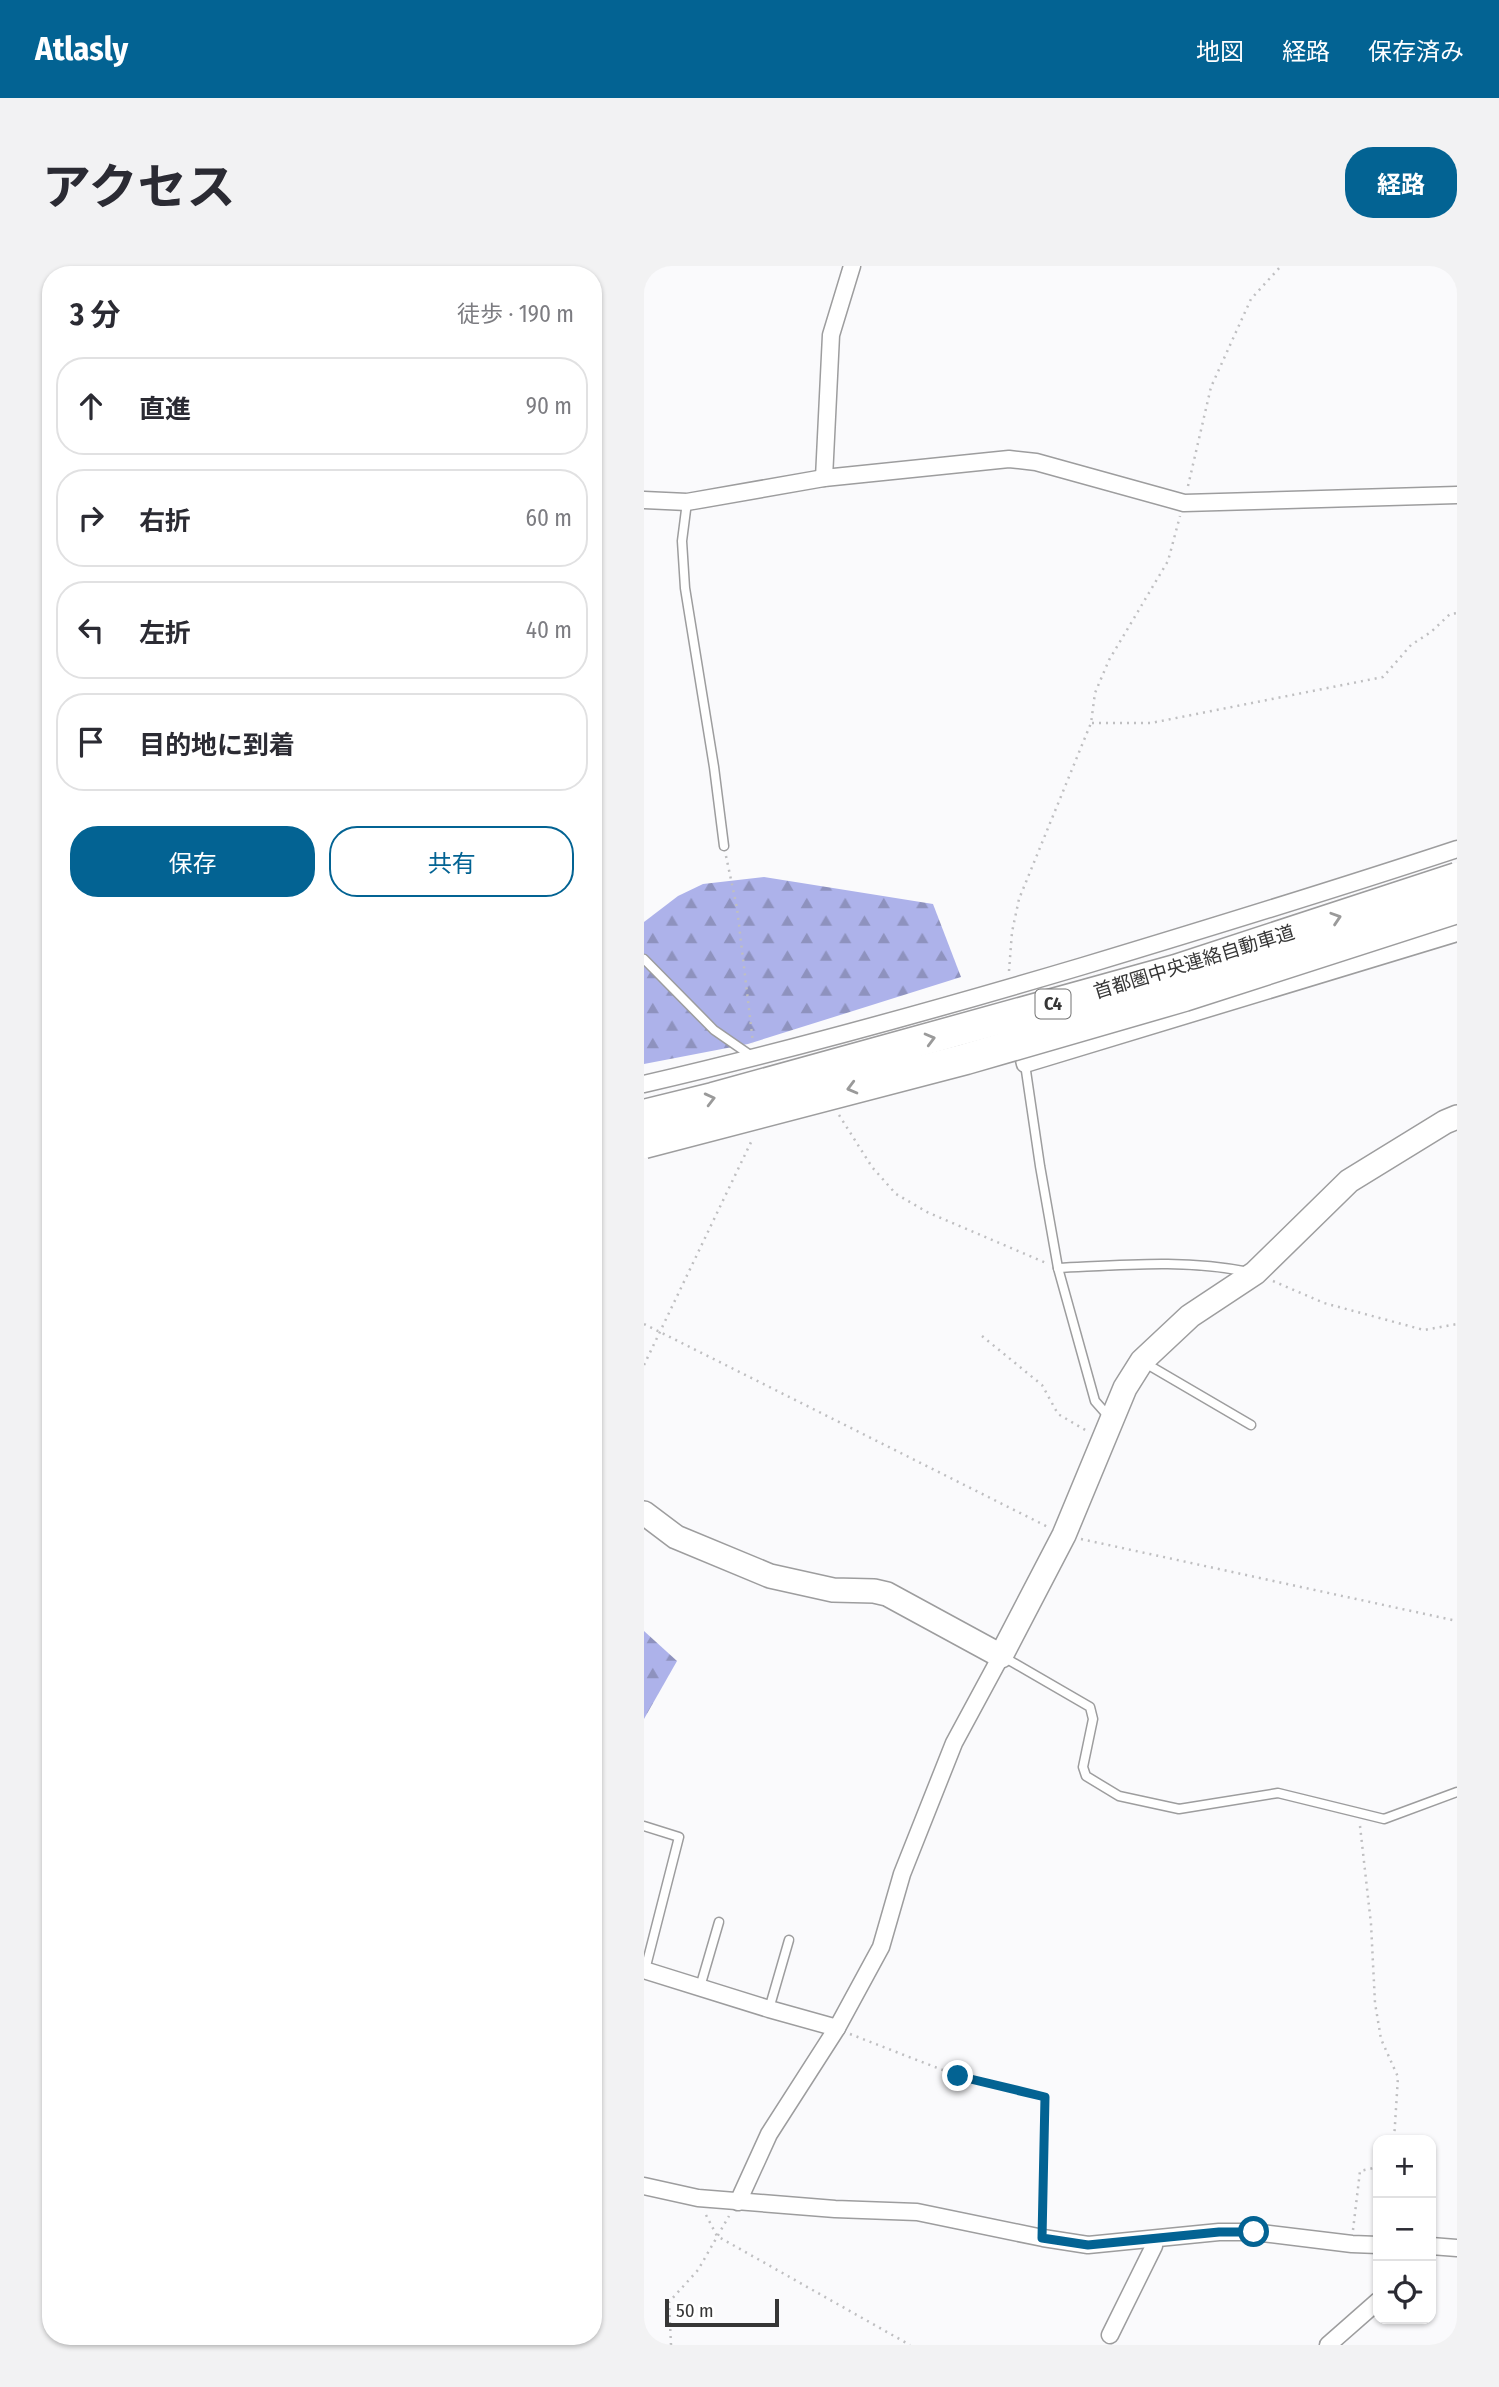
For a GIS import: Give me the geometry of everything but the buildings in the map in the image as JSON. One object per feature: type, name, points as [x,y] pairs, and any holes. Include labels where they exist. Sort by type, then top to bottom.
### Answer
[{"type":"highway","name":"首都圏中央連絡自動車道","points":[[644,1115],[1176,970],[1457,878]]},
{"type":"highway","name":"首都圏中央連絡自動車道","points":[[644,1143],[966,1059],[1184,996],[1457,908]]},
{"type":"street","points":[[824,478],[831,335],[852,266]]},
{"type":"street","points":[[644,500],[687,502],[824,478],[1009,459],[1037,462],[1184,503],[1457,495]]},
{"type":"street","points":[[644,1084],[755,1059],[1008,988],[1304,900],[1457,849]]},
{"type":"street","points":[[1008,988],[1025,1064],[1457,933]]},
{"type":"street","points":[[738,2202],[769,2134],[837,2028],[881,1947],[902,1874],[954,1743],[1064,1535],[1125,1388],[1142,1361],[1190,1316],[1255,1273],[1349,1181],[1444,1122],[1457,1117]]},
{"type":"street","points":[[644,1513],[676,1536],[770,1576],[833,1590],[887,1594],[1001,1656]]},
{"type":"street","points":[[645,1970],[837,2028]]},
{"type":"street","points":[[644,2186],[698,2198],[738,2202],[917,2212],[1088,2245],[1219,2232],[1254,2232],[1373,2245]]},
{"type":"street","points":[[1110,2335],[1154,2246],[1154,2239]]},
{"type":"street","points":[[1436,2246],[1457,2248]]},
{"type":"street","points":[[1328,2345],[1373,2305]]},
{"type":"lane","points":[[687,502],[682,541],[685,588],[724,846]]},
{"type":"lane","points":[[644,959],[714,1030],[755,1059]]},
{"type":"lane","points":[[1025,1064],[1058,1268],[1095,1401],[1108,1430]]},
{"type":"lane","points":[[1058,1268],[1174,1262],[1255,1273]]},
{"type":"lane","points":[[1142,1361],[1251,1425]]},
{"type":"lane","points":[[1001,1656],[1090,1707],[1093,1719],[1083,1767],[1086,1776],[1119,1796],[1179,1809],[1278,1793],[1384,1819],[1457,1793]]},
{"type":"lane","points":[[644,1826],[679,1837],[645,1970]]},
{"type":"lane","points":[[700,1987],[719,1922]]},
{"type":"lane","points":[[769,2009],[789,1940]]},
{"type":"path","points":[[1008,988],[1012,932],[1019,899],[1091,723],[1095,693],[1109,660],[1168,561],[1211,387],[1251,299],[1281,266]]},
{"type":"path","points":[[1091,723],[1151,723],[1383,677],[1410,645],[1431,632],[1450,614],[1457,613]]},
{"type":"path","points":[[724,846],[737,908],[755,1059]]},
{"type":"path","points":[[839,1114],[872,1167],[896,1194],[927,1212],[1058,1268]]},
{"type":"path","points":[[644,1364],[754,1135]]},
{"type":"path","points":[[1255,1273],[1324,1303],[1424,1331],[1457,1325]]},
{"type":"path","points":[[644,1324],[1064,1535],[1457,1621]]},
{"type":"path","points":[[982,1336],[1042,1385],[1058,1414],[1108,1430]]},
{"type":"path","points":[[1360,1812],[1371,1924],[1375,2003],[1381,2039],[1398,2077],[1395,2135]]},
{"type":"path","points":[[837,2028],[958,2076],[1045,2097],[1042,2238]]},
{"type":"path","points":[[1352,2244],[1360,2171],[1373,2168]]},
{"type":"path","points":[[698,2198],[717,2236],[910,2345]]},
{"type":"path","points":[[671,2345],[669,2302],[698,2270],[738,2202]]},
{"type":"green space","points":[[764,877],[933,904],[961,977],[748,1044],[644,1064],[644,922],[678,896],[703,884]]},
{"type":"green space","points":[[644,1631],[677,1661],[644,1719]]},
{"type":"route","points":[[958,2076],[1045,2097],[1042,2238],[1088,2245],[1219,2232],[1254,2232]]}]
